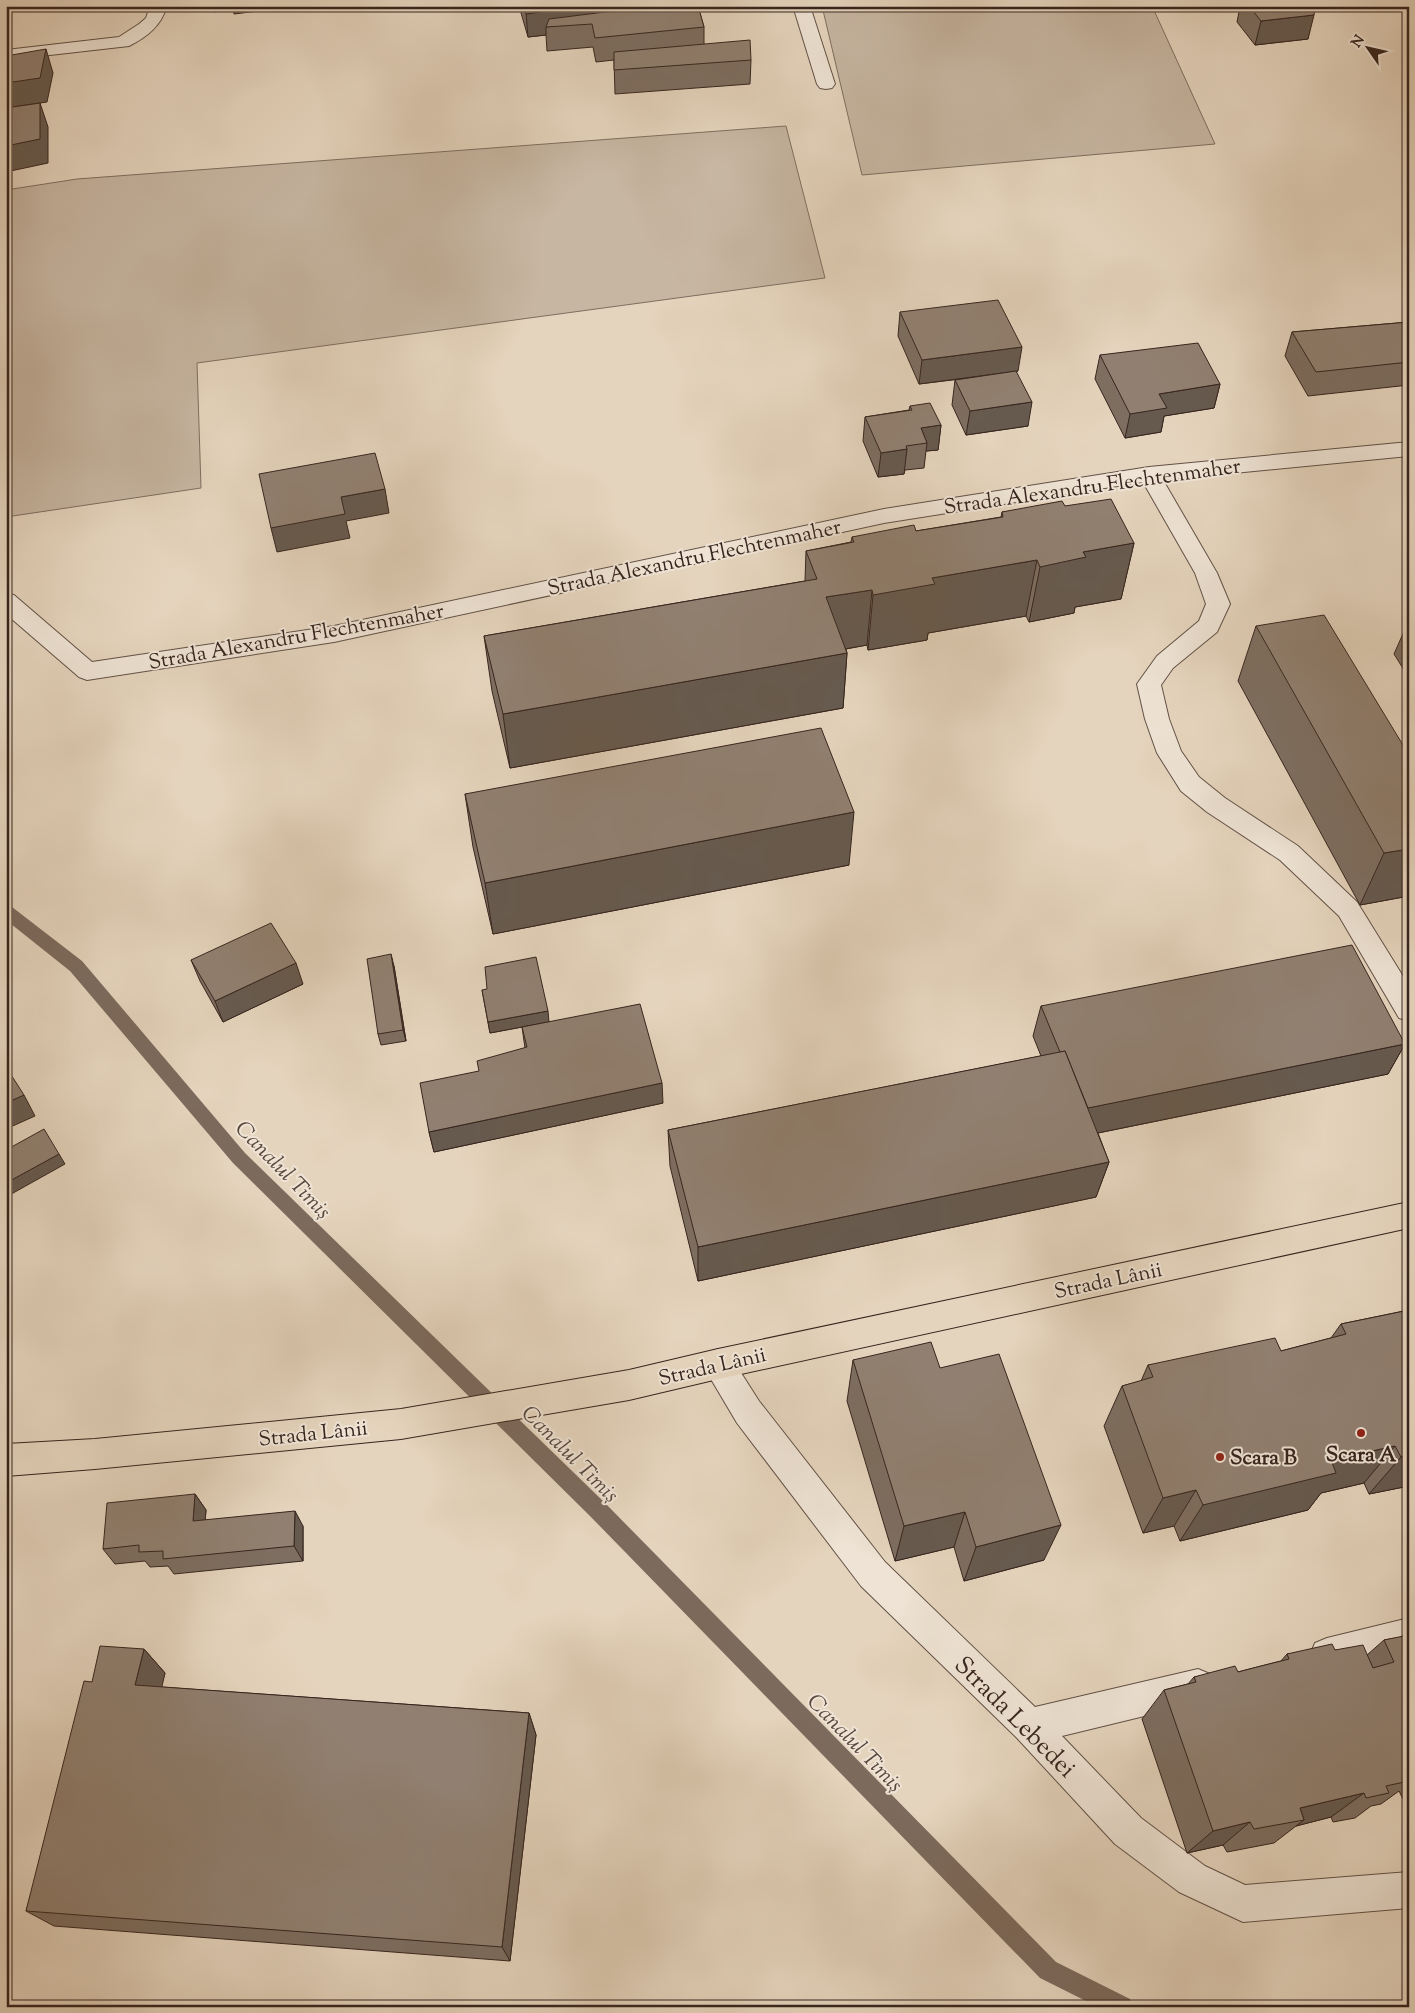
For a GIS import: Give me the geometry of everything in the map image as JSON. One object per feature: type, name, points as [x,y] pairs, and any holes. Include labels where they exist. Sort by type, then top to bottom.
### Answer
[{"type":"main road","name":"Strada Lânii","points":[[6,1460],[105,1453],[400,1424],[629,1385],[718,1364],[1409,1215]]},
{"type":"street","points":[[6,54],[123,42],[138,35],[152,23],[159,6]]},
{"type":"street","points":[[801,6],[826,84]]},
{"type":"street","name":"Strada Alexandru Flechtenmaher","points":[[6,601],[87,671],[334,634],[884,516],[1149,474],[1409,449]]},
{"type":"street","points":[[1149,474],[1206,573],[1218,604],[1208,626],[1165,662],[1149,684],[1157,719],[1169,753],[1190,784],[1216,805],[1289,853],[1348,909],[1409,1010]]},
{"type":"street","name":"Strada Lebedei","points":[[718,1364],[748,1412],[873,1574],[1029,1726],[1128,1831],[1192,1879],[1243,1904],[1409,1890]]},
{"type":"street","points":[[1295,1662],[1409,1635]]},
{"type":"street","points":[[1029,1726],[1228,1678]]},
{"type":"shaded area","points":[[822,6],[1152,6],[1215,144],[862,175]]},
{"type":"shaded area","points":[[786,126],[825,278],[197,363],[201,488],[6,517],[6,190],[77,179]]},
{"type":"building","points":[[524,6],[580,6],[526,14]]},
{"type":"building","points":[[653,6],[698,6],[704,27],[595,38],[592,24],[546,27],[549,19]]},
{"type":"building","points":[[1249,6],[1313,6],[1315,9],[1314,15],[1261,21]]},
{"type":"building","points":[[750,40],[751,60],[614,70],[614,52]]},
{"type":"building","points":[[46,49],[40,78],[6,83],[6,56]]},
{"type":"building","points":[[40,103],[40,139],[6,146],[6,108]]},
{"type":"building","points":[[998,300],[1022,347],[922,360],[900,312]]},
{"type":"building","points":[[1409,322],[1409,362],[1316,372],[1292,332]]},
{"type":"building","points":[[1198,343],[1220,384],[1159,394],[1167,408],[1130,414],[1100,355]]},
{"type":"building","points":[[1016,371],[1032,402],[970,411],[955,380]]},
{"type":"building","points":[[930,403],[941,425],[921,428],[927,443],[906,446],[907,449],[881,453],[865,417],[912,410],[910,406]]},
{"type":"building","points":[[375,453],[385,489],[341,497],[345,514],[271,528],[259,474]]},
{"type":"building","points":[[1111,499],[1134,543],[1083,552],[1086,557],[1040,567],[1037,560],[932,578],[935,584],[873,595],[872,590],[826,597],[847,653],[503,714],[484,636],[817,579],[806,551],[854,542],[852,537],[914,525],[916,531],[1003,517],[1002,512],[1062,501],[1065,506]]},
{"type":"building","points":[[1324,615],[1409,755],[1409,849],[1384,853],[1256,626]]},
{"type":"building","points":[[821,728],[854,812],[485,883],[465,794]]},
{"type":"building","points":[[271,923],[296,963],[215,1001],[191,960]]},
{"type":"building","points":[[1352,945],[1405,1044],[1088,1108],[1065,1051],[1060,1052],[1041,1006]]},
{"type":"building","points":[[391,954],[403,1030],[378,1034],[367,959]]},
{"type":"building","points":[[536,957],[548,1011],[488,1022],[482,990],[487,989],[485,967]]},
{"type":"building","points":[[640,1004],[662,1083],[429,1132],[420,1083],[479,1071],[477,1061],[527,1047],[522,1027]]},
{"type":"building","points":[[1065,1051],[1109,1162],[698,1247],[668,1130]]},
{"type":"building","points":[[6,1067],[24,1095],[6,1103]]},
{"type":"building","points":[[44,1129],[59,1154],[6,1183],[6,1150]]},
{"type":"building","points":[[1409,1310],[1409,1455],[1401,1457],[1395,1446],[1331,1460],[1336,1473],[1203,1505],[1196,1490],[1163,1498],[1122,1386],[1153,1377],[1148,1365],[1275,1338],[1281,1351],[1346,1334],[1341,1324]]},
{"type":"building","points":[[931,1342],[940,1368],[999,1354],[1061,1525],[976,1547],[965,1512],[904,1526],[853,1360]]},
{"type":"building","points":[[195,1494],[193,1521],[295,1511],[294,1546],[163,1559],[163,1551],[139,1552],[139,1545],[103,1549],[107,1503]]},
{"type":"building","points":[[1409,1635],[1409,1758],[1407,1758],[1409,1763],[1409,1781],[1386,1786],[1389,1793],[1366,1798],[1364,1793],[1300,1808],[1304,1820],[1254,1829],[1250,1822],[1213,1831],[1164,1690],[1196,1682],[1194,1677],[1235,1666],[1238,1672],[1289,1659],[1287,1654],[1332,1644],[1335,1650],[1363,1645],[1373,1668],[1394,1662],[1384,1640]]},
{"type":"building","points":[[100,1646],[144,1649],[135,1685],[529,1713],[502,1947],[26,1911],[84,1681],[92,1682]]},
{"type":"waterway","name":"Canalul Timiș","points":[[6,911],[76,966],[239,1158],[598,1510],[1048,1970],[1122,2007]]},
{"type":"place","name":"Scara A","points":[[1361,1433]]},
{"type":"place","name":"Scara B","points":[[1220,1457]]}]
